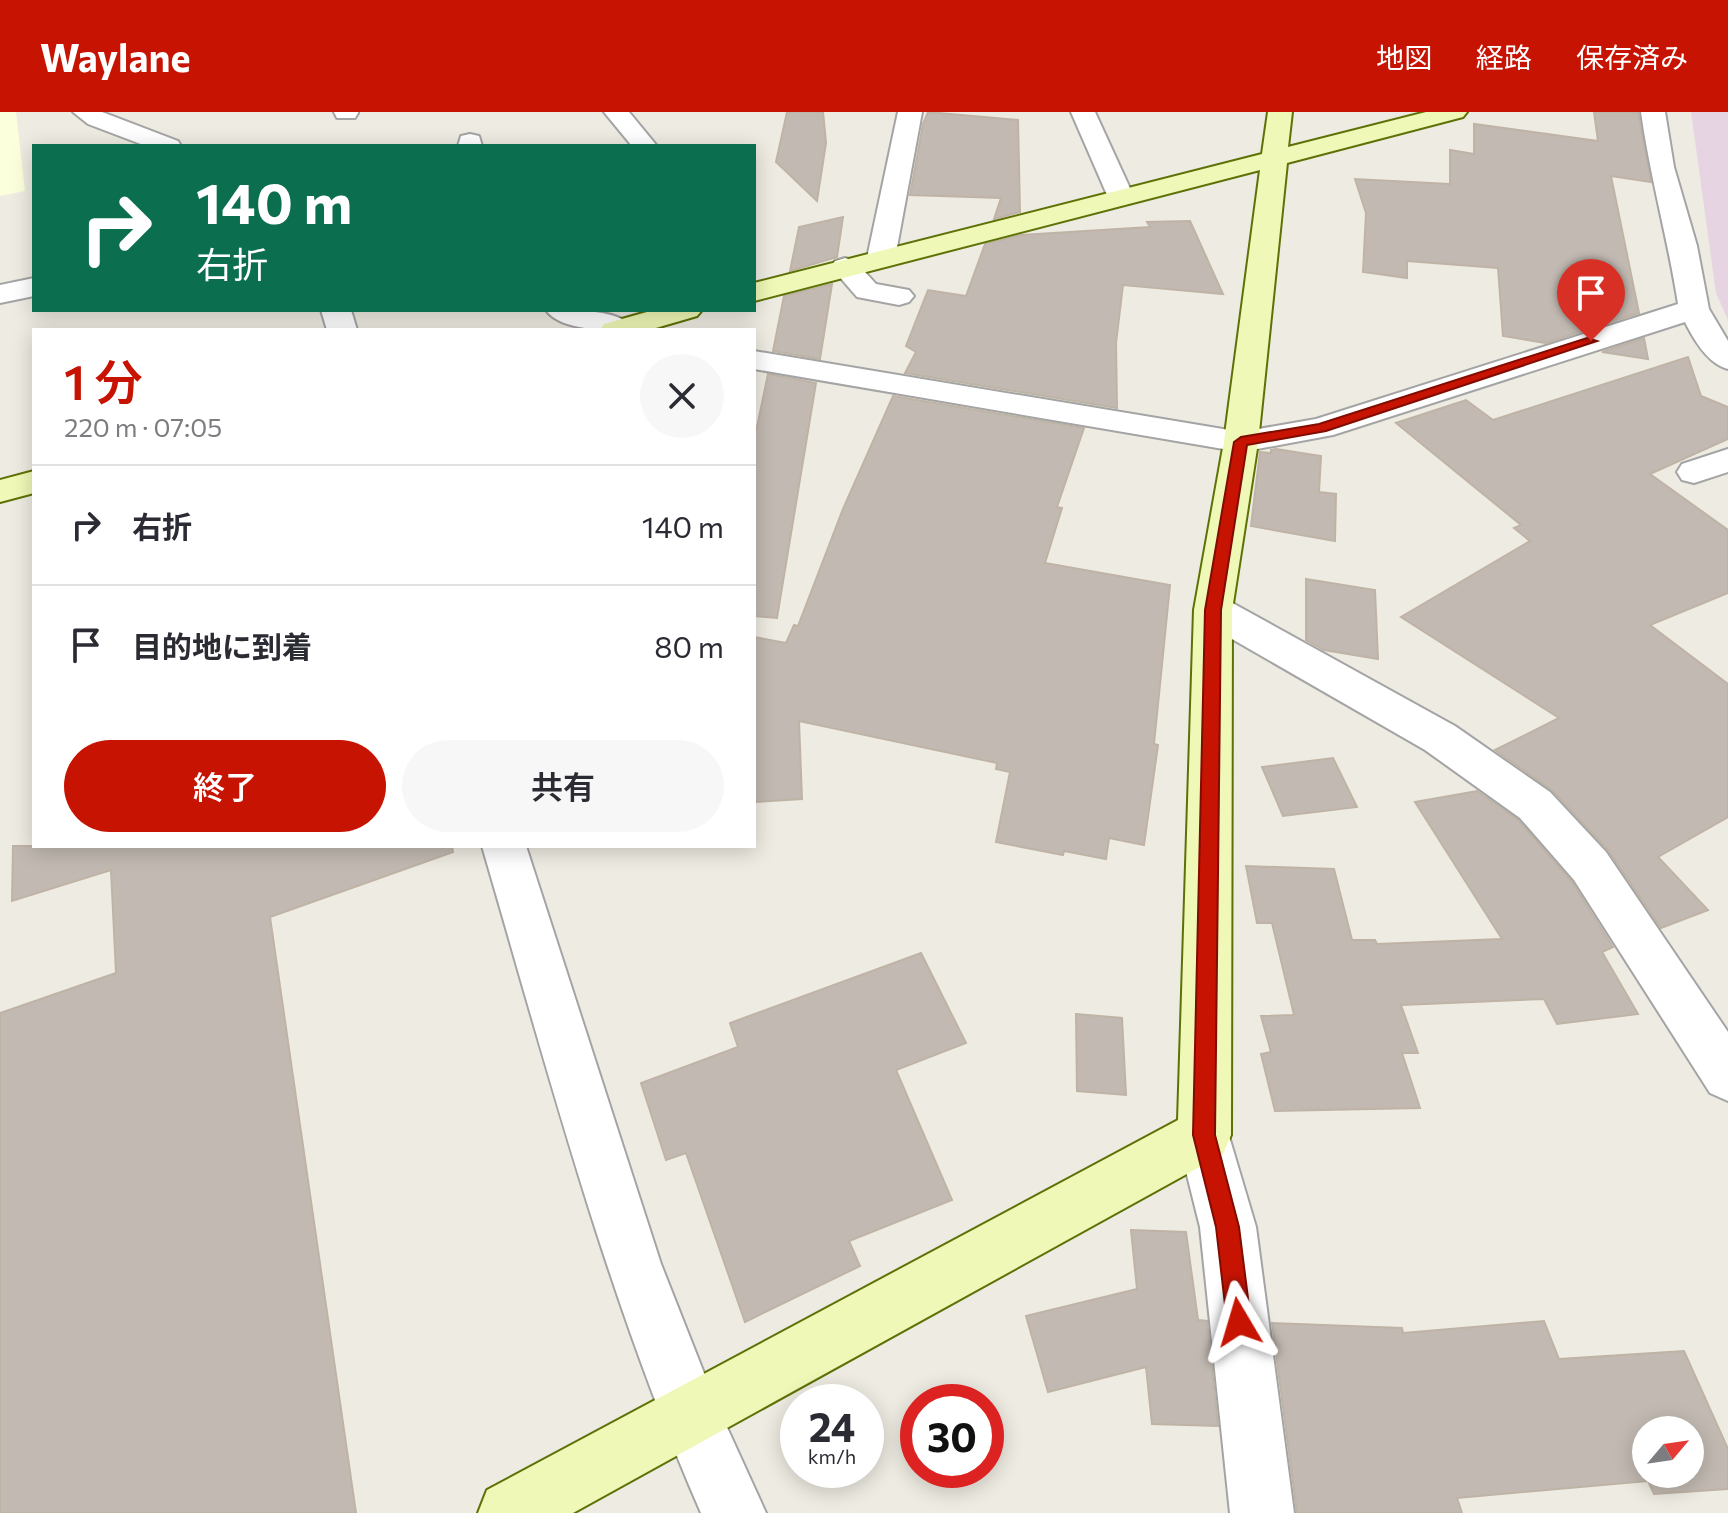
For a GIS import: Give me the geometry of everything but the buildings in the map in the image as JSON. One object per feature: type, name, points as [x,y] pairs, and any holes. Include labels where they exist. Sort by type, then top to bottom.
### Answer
[{"type":"street","points":[[85,112],[164,144]]},
{"type":"street","points":[[616,112],[643,144]]},
{"type":"street","points":[[881,258],[910,112]]},
{"type":"street","points":[[1083,112],[1121,197]]},
{"type":"street","points":[[1262,1513],[1228,1227],[1204,1135],[1213,610],[1241,442],[1280,112]]},
{"type":"street","points":[[756,291],[1455,112]]},
{"type":"street","points":[[1653,112],[1661,167],[1683,246],[1694,309],[1706,334],[1728,360]]},
{"type":"street","points":[[845,267],[867,291],[899,296]]},
{"type":"street","points":[[0,294],[32,287]]},
{"type":"street","points":[[756,360],[1241,442],[1321,428],[1694,309]]},
{"type":"street","points":[[567,312],[612,328]]},
{"type":"street","points":[[623,328],[652,315],[673,312]]},
{"type":"street","points":[[1694,472],[1728,460]]},
{"type":"street","points":[[0,491],[32,483]]},
{"type":"street","points":[[1213,610],[1440,738],[1535,805],[1590,866],[1728,1076]]},
{"type":"street","points":[[505,848],[633,1264],[690,1416],[734,1513]]},
{"type":"street","points":[[510,1513],[1204,1135]]},
{"type":"shaded area","points":[[0,112],[16,112],[25,191],[0,196]]},
{"type":"shaded area","points":[[1691,112],[1728,112],[1728,320],[1716,293]]},
{"type":"route","points":[[1239,1322],[1228,1227],[1204,1135],[1213,610],[1241,442],[1321,428],[1591,341]]}]
